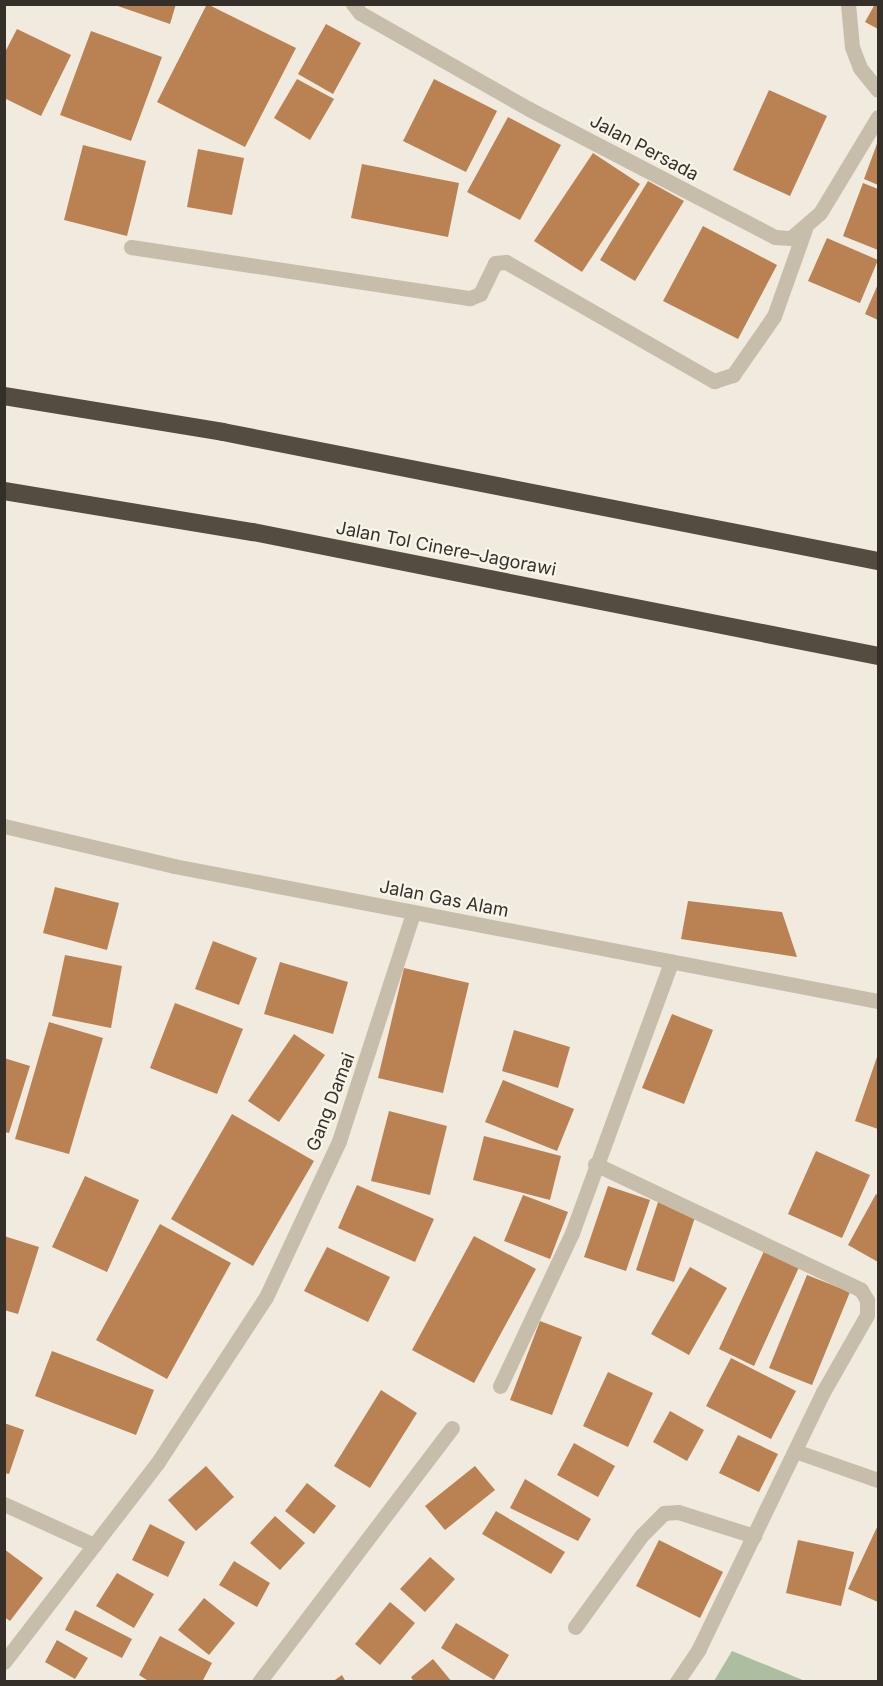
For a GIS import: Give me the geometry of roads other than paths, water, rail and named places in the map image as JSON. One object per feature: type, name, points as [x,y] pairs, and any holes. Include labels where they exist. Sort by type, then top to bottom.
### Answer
[{"type":"highway","points":[[4,396],[222,432],[879,561]]},
{"type":"highway","name":"Jalan Tol Cinere–Jagorawi","points":[[4,491],[253,532],[879,657]]},
{"type":"street","name":"Jalan Persada","points":[[353,4],[360,13],[529,109],[756,230],[791,238],[805,229]]},
{"type":"street","points":[[848,4],[852,47],[860,68],[879,90]]},
{"type":"street","points":[[131,247],[470,298],[480,294],[495,263],[506,262],[714,381],[733,375],[774,316],[805,229],[820,213],[879,117]]},
{"type":"street","name":"Jalan Gas Alam","points":[[4,826],[174,866],[879,1001]]},
{"type":"street","name":"Gang Damai","points":[[4,1662],[158,1462],[266,1297],[343,1131],[413,913]]},
{"type":"street","points":[[500,1386],[572,1233],[595,1164],[671,962]]},
{"type":"street","points":[[595,1164],[738,1229],[865,1294],[867,1315],[795,1451],[699,1649],[676,1682]]},
{"type":"street","points":[[259,1682],[452,1428]]},
{"type":"street","points":[[795,1451],[879,1480]]},
{"type":"street","points":[[4,1504],[94,1545]]},
{"type":"street","points":[[575,1627],[648,1528],[664,1513],[678,1512],[753,1536]]}]
